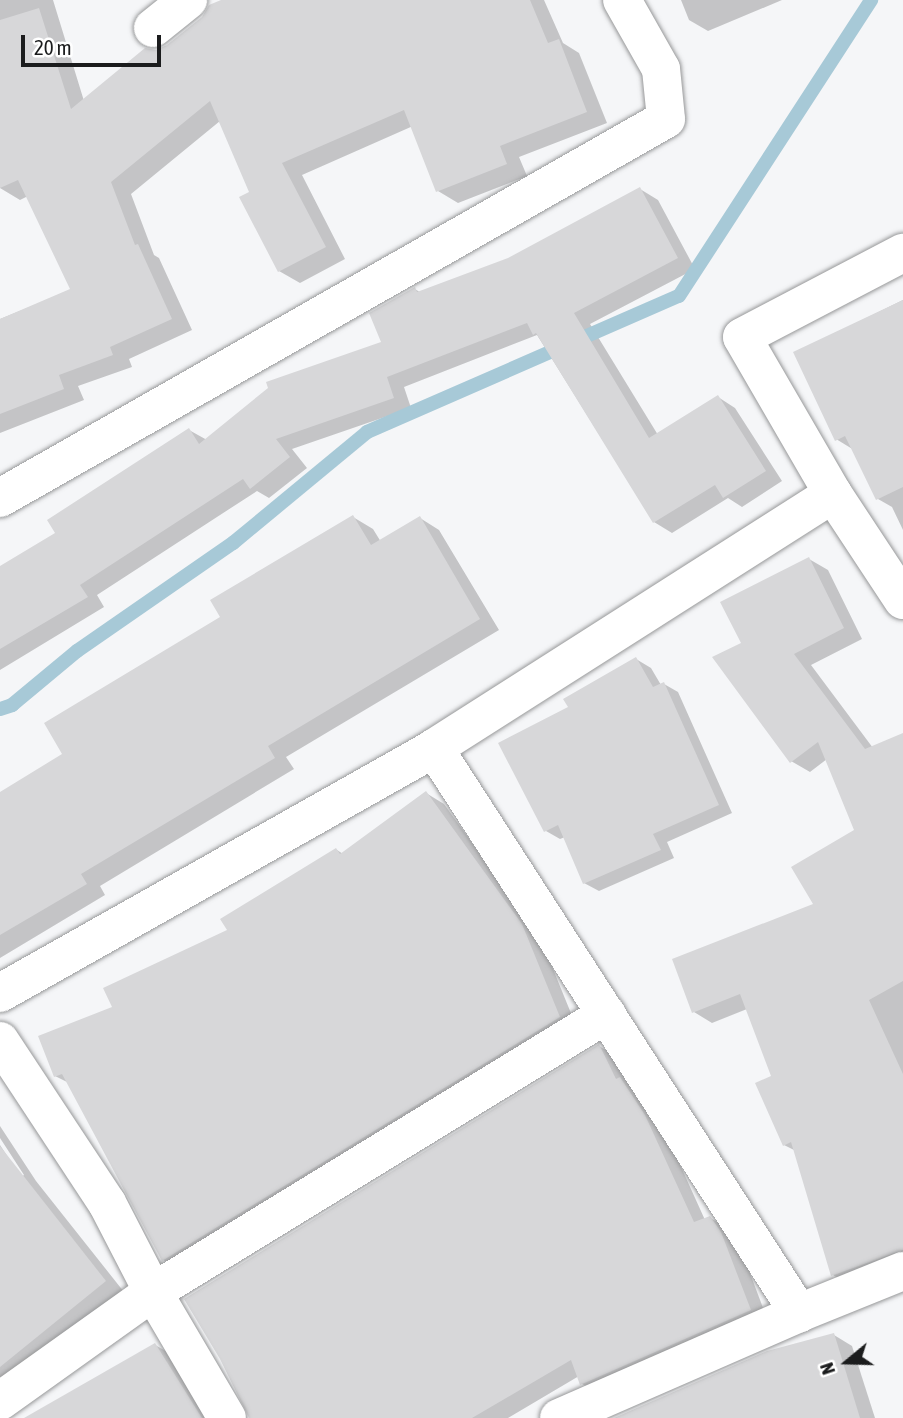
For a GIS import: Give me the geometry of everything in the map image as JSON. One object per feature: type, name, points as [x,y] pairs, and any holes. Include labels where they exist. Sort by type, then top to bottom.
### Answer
[{"type":"street","points":[[153,28],[188,0]]},
{"type":"street","points":[[0,498],[666,119],[661,69],[622,0]]},
{"type":"street","points":[[903,253],[742,338],[833,494],[903,600]]},
{"type":"street","points":[[0,993],[434,748],[833,494]]},
{"type":"street","points":[[434,748],[799,1313]]},
{"type":"street","points":[[0,1401],[153,1292],[607,1014]]},
{"type":"street","points":[[0,1041],[107,1203],[153,1292],[227,1418]]},
{"type":"street","points":[[559,1418],[799,1313],[903,1271]]},
{"type":"building","points":[[221,0],[530,0],[548,43],[559,39],[587,112],[500,146],[507,164],[436,192],[404,110],[282,163],[326,247],[278,272],[239,197],[249,192],[210,101],[111,182],[135,245],[138,244],[172,319],[110,347],[113,355],[59,375],[64,389],[0,414],[0,319],[70,289],[18,180],[0,188],[0,20],[39,8],[71,109],[145,48],[156,50],[167,45],[202,17],[209,5]]},
{"type":"building","points":[[640,187],[678,258],[574,313],[649,438],[718,395],[766,471],[723,498],[715,485],[653,523],[536,333],[533,335],[527,323],[387,377],[394,398],[276,439],[290,457],[250,489],[243,479],[80,585],[88,597],[0,649],[0,566],[55,533],[47,520],[189,428],[199,444],[268,388],[266,382],[381,342],[369,313],[415,287],[417,292],[508,258]]},
{"type":"building","points":[[903,300],[903,487],[876,500],[845,436],[835,441],[793,352]]},
{"type":"building","points":[[353,515],[371,545],[420,516],[480,619],[268,746],[275,758],[81,874],[87,884],[0,935],[0,792],[62,754],[44,723],[220,617],[210,600]]},
{"type":"building","points":[[809,557],[844,628],[794,654],[865,749],[903,733],[903,981],[869,1000],[903,1074],[903,1250],[831,1276],[791,1142],[783,1146],[755,1083],[771,1076],[740,994],[692,1013],[672,959],[813,904],[791,867],[854,830],[818,742],[790,763],[712,657],[741,643],[720,602]]},
{"type":"building","points":[[636,657],[653,687],[664,682],[719,805],[653,834],[661,850],[583,884],[558,825],[544,832],[498,743],[568,707],[563,699]]},
{"type":"building","points":[[426,791],[522,924],[560,1017],[162,1261],[62,1074],[54,1077],[38,1036],[112,1007],[103,988],[227,930],[220,919],[336,848],[340,854]]},
{"type":"building","points":[[599,1044],[616,1079],[620,1077],[645,1115],[694,1222],[710,1216],[721,1232],[751,1310],[580,1385],[571,1360],[472,1418],[249,1418],[220,1359],[184,1299]]},
{"type":"building","points":[[0,1146],[106,1281],[0,1367]]},
{"type":"building","points":[[834,1333],[860,1418],[614,1418],[767,1351]]},
{"type":"building","points":[[155,1343],[202,1418],[24,1418]]},
{"type":"waterway","points":[[0,709],[12,705],[77,651],[233,543],[367,432],[679,296],[871,0]]}]
